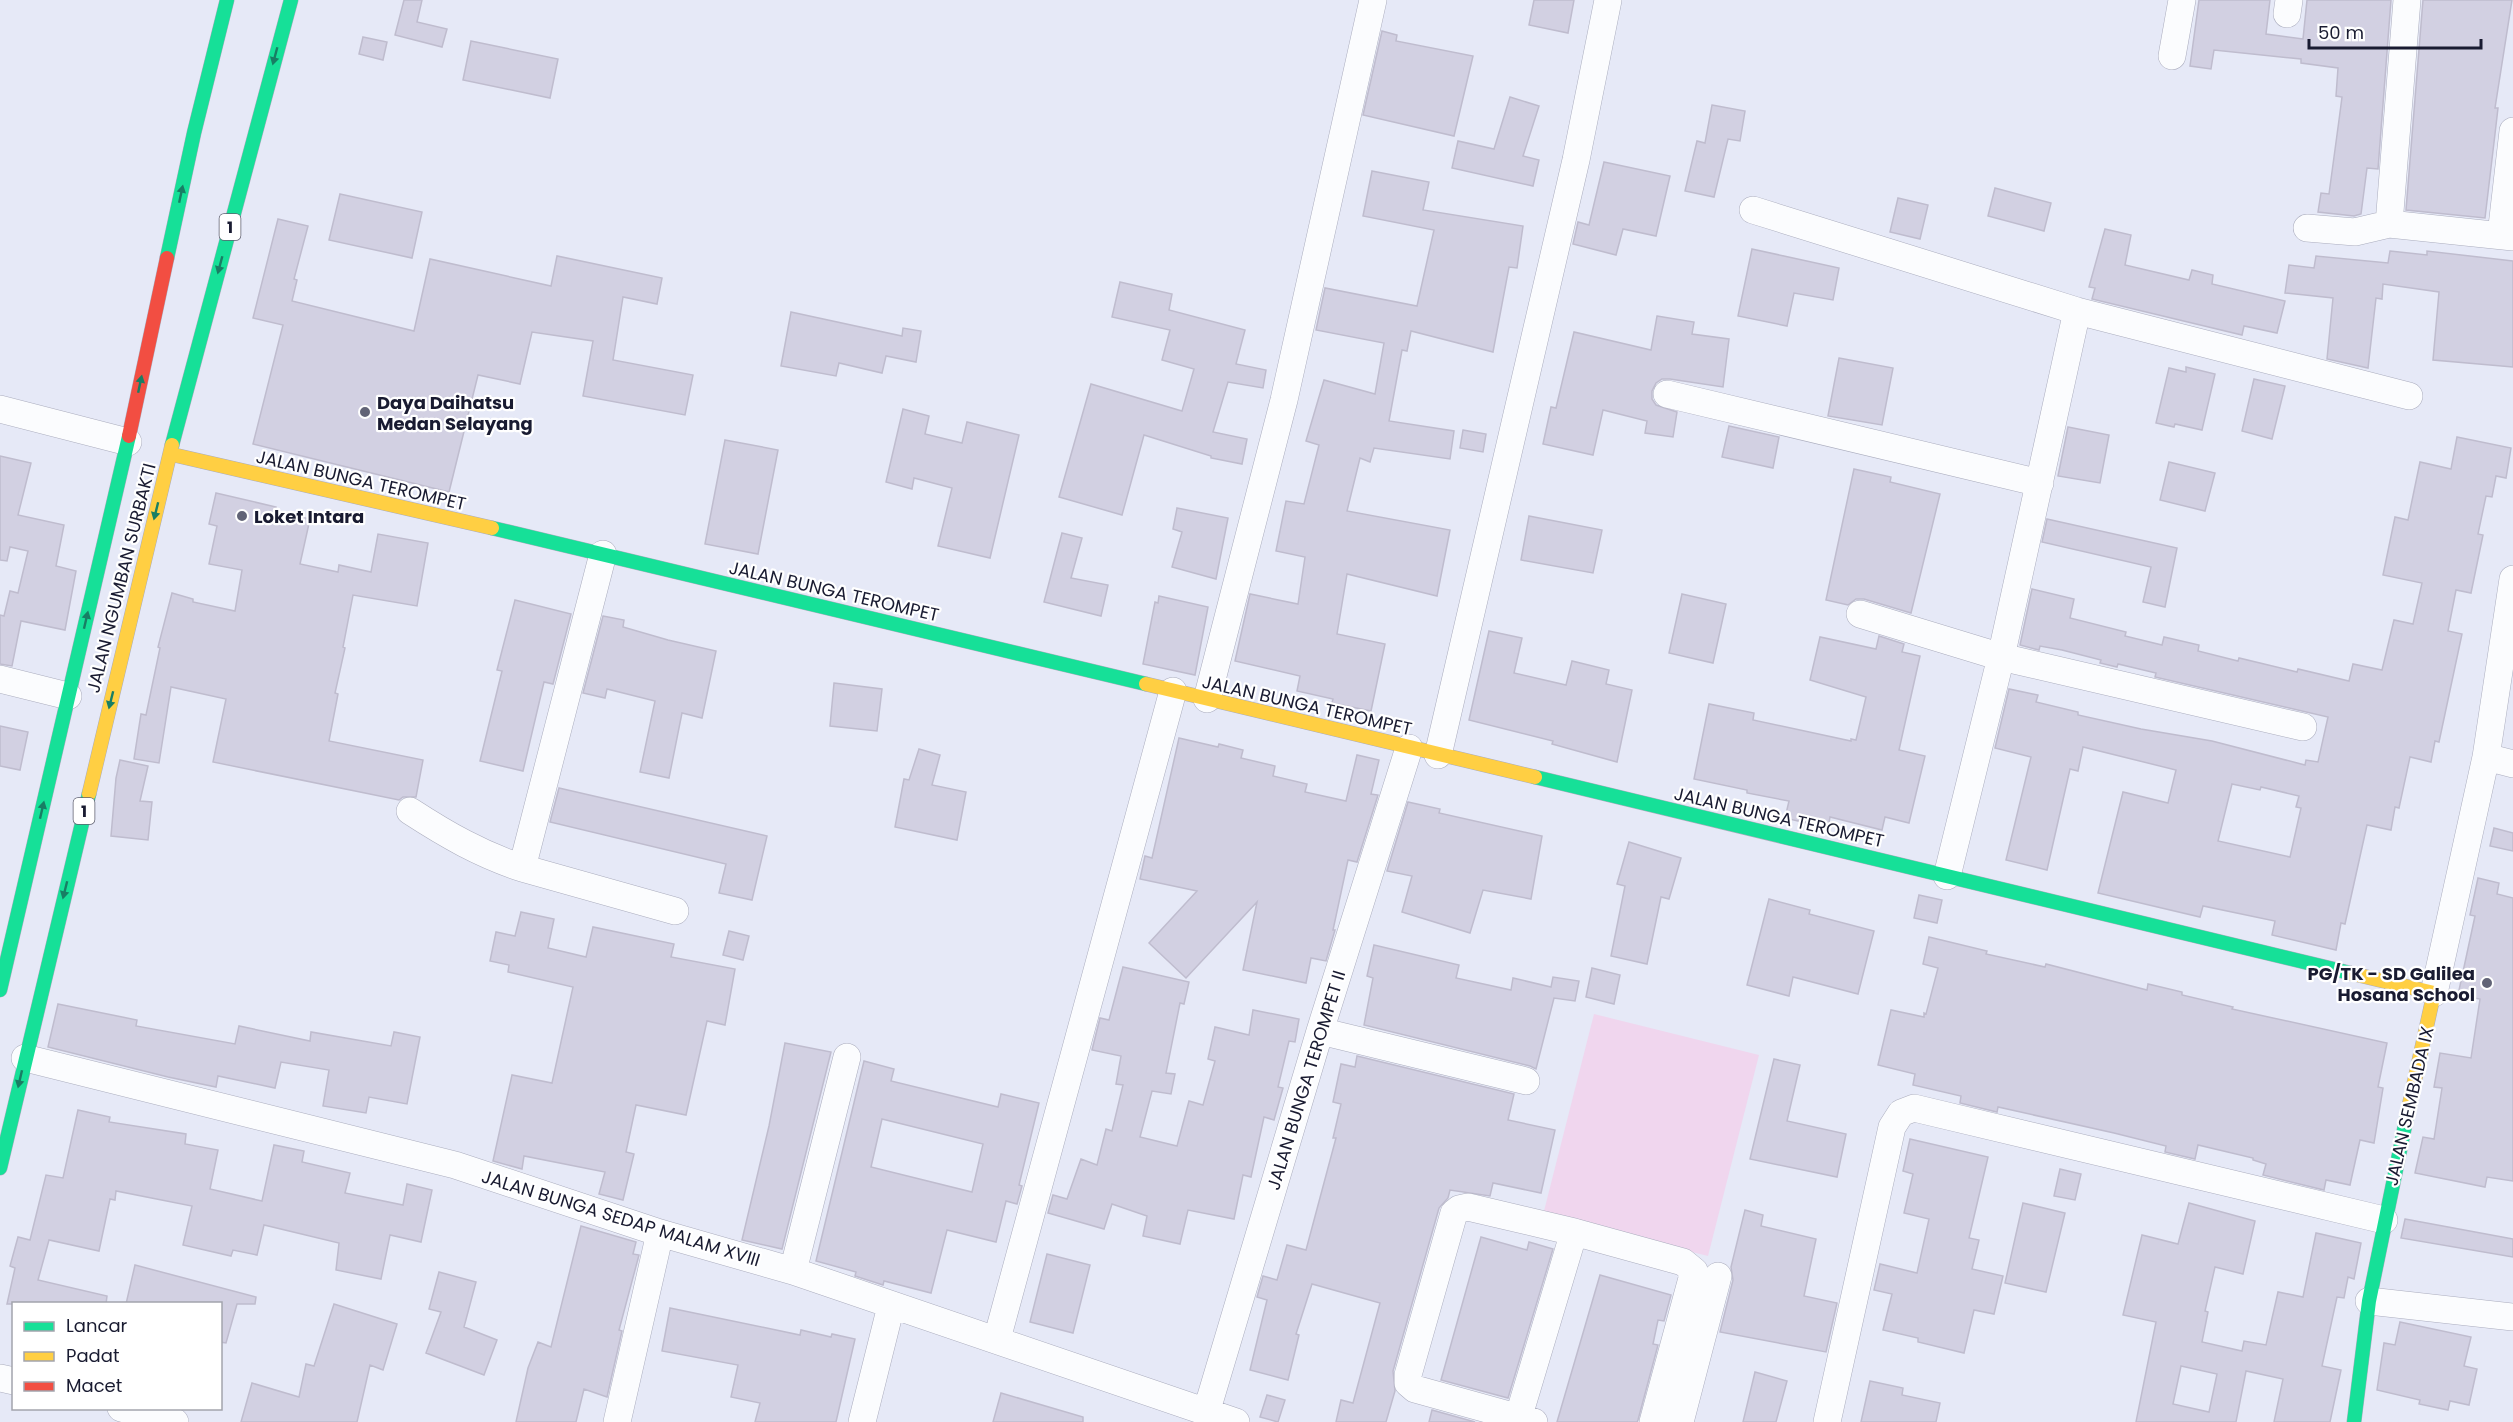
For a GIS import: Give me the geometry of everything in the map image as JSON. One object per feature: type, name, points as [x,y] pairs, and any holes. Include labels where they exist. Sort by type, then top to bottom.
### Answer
[{"type":"main road","name":"JALAN NGUMBAN SURBAKTI","points":[[0,990],[128,442],[194,133],[227,0]]},
{"type":"main road","name":"JALAN NGUMBAN SURBAKTI","points":[[0,1168],[170,454],[291,0]]},
{"type":"main road","name":"JALAN BUNGA TEROMPET","points":[[170,454],[603,554],[2434,993]]},
{"type":"main road","name":"JALAN SEMBADA IX","points":[[2354,1422],[2368,1301],[2434,993]]},
{"type":"street","points":[[1207,699],[1284,400],[1373,0]]},
{"type":"street","points":[[1438,754],[1576,160],[1608,0]]},
{"type":"street","points":[[2172,56],[2182,0]]},
{"type":"street","points":[[2389,224],[2407,0]]},
{"type":"street","points":[[2307,228],[2355,232],[2389,224],[2507,236],[2513,131]]},
{"type":"street","points":[[1753,210],[2077,311],[2409,396]]},
{"type":"street","points":[[1947,876],[2001,657],[2077,311]]},
{"type":"street","points":[[1667,394],[2040,483]]},
{"type":"street","points":[[0,409],[128,442]]},
{"type":"street","points":[[522,868],[603,554]]},
{"type":"street","name":"JALAN SEMBADA IX","points":[[2434,993],[2486,757],[2513,579]]},
{"type":"street","points":[[1860,614],[2001,657],[2303,728]]},
{"type":"street","points":[[0,679],[68,696]]},
{"type":"street","points":[[997,1339],[1173,691]]},
{"type":"street","name":"JALAN BUNGA TEROMPET II","points":[[1196,1414],[1409,748]]},
{"type":"street","points":[[2486,757],[2513,764]]},
{"type":"street","points":[[410,811],[456,841],[491,858],[675,912]]},
{"type":"street","points":[[1320,1031],[1526,1081]]},
{"type":"street","points":[[793,1271],[847,1057]]},
{"type":"street","name":"JALAN BUNGA SEDAP MALAM XVIII","points":[[25,1058],[455,1166],[660,1233],[793,1271],[891,1306],[997,1339],[1196,1414],[1236,1422]]},
{"type":"street","points":[[1827,1422],[1892,1127],[1901,1113],[1914,1108],[2384,1220]]},
{"type":"street","points":[[1574,1232],[1523,1420],[1415,1389],[1408,1383],[1408,1375],[1454,1213],[1468,1207],[1574,1232],[1683,1262],[1694,1271],[1653,1422]]},
{"type":"street","points":[[617,1422],[660,1233]]},
{"type":"street","points":[[1680,1422],[1718,1276]]},
{"type":"street","points":[[2368,1301],[2513,1317]]},
{"type":"street","points":[[862,1422],[891,1306]]},
{"type":"street","points":[[129,1410],[174,1422]]},
{"type":"shaded area","points":[[1594,1014],[1759,1055],[1708,1256],[1543,1215]]},
{"type":"building","points":[[404,0],[422,0],[417,22],[447,29],[442,47],[395,35]]},
{"type":"building","points":[[1534,0],[1574,0],[1568,33],[1529,25]]},
{"type":"building","points":[[2199,0],[2270,0],[2266,34],[2303,39],[2307,0],[2391,0],[2378,169],[2367,168],[2361,214],[2354,216],[2318,212],[2321,193],[2329,194],[2342,97],[2336,96],[2338,68],[2301,63],[2301,59],[2214,50],[2211,69],[2190,66]]},
{"type":"building","points":[[2423,0],[2512,0],[2495,108],[2498,108],[2485,218],[2406,210]]},
{"type":"building","points":[[1382,31],[1397,35],[1396,41],[1473,56],[1454,136],[1363,115]]},
{"type":"building","points":[[363,37],[387,42],[383,60],[359,54]]},
{"type":"building","points":[[471,41],[558,59],[550,98],[463,80]]},
{"type":"building","points":[[1510,97],[1539,106],[1523,156],[1539,160],[1533,186],[1452,168],[1458,141],[1494,149]]},
{"type":"building","points":[[1712,105],[1745,111],[1740,141],[1728,139],[1714,197],[1685,191],[1697,141],[1705,143]]},
{"type":"building","points":[[1604,162],[1670,176],[1656,236],[1623,229],[1616,255],[1573,244],[1578,222],[1589,225]]},
{"type":"building","points":[[1372,171],[1429,182],[1423,210],[1523,226],[1517,268],[1509,267],[1493,352],[1411,331],[1407,351],[1402,350],[1389,421],[1454,431],[1450,459],[1374,448],[1370,462],[1360,458],[1347,511],[1450,530],[1437,596],[1347,574],[1337,634],[1385,644],[1371,711],[1332,703],[1333,699],[1297,691],[1300,676],[1235,661],[1250,594],[1298,604],[1305,557],[1276,551],[1286,501],[1304,504],[1319,445],[1306,441],[1324,380],[1375,394],[1384,343],[1316,330],[1325,288],[1417,306],[1434,230],[1363,216]]},
{"type":"building","points":[[1995,188],[2051,203],[2044,231],[1988,216]]},
{"type":"building","points":[[340,194],[422,212],[412,258],[329,240]]},
{"type":"building","points":[[1898,198],[1928,205],[1920,239],[1890,232]]},
{"type":"building","points":[[278,219],[308,226],[294,279],[297,280],[292,301],[414,331],[430,259],[551,286],[557,256],[662,278],[657,304],[623,297],[613,360],[693,375],[685,415],[583,396],[593,341],[532,332],[520,384],[478,375],[449,492],[253,444],[283,325],[253,318]]},
{"type":"building","points":[[2105,229],[2131,235],[2125,265],[2189,280],[2192,270],[2213,275],[2212,284],[2285,301],[2277,333],[2244,326],[2242,335],[2092,299],[2095,288],[2089,287]]},
{"type":"building","points":[[1752,249],[1839,268],[1833,300],[1794,293],[1787,326],[1738,316]]},
{"type":"building","points":[[2390,251],[2427,255],[2427,251],[2513,261],[2513,367],[2433,360],[2439,292],[2383,284],[2382,299],[2376,298],[2368,368],[2327,359],[2333,298],[2285,293],[2289,265],[2314,268],[2316,256],[2388,263]]},
{"type":"building","points":[[1120,282],[1172,294],[1169,310],[1245,330],[1236,364],[1266,370],[1263,388],[1228,382],[1213,432],[1247,439],[1242,464],[1211,458],[1211,456],[1144,435],[1122,515],[1059,497],[1091,384],[1182,411],[1194,369],[1162,360],[1170,330],[1112,317]]},
{"type":"building","points":[[791,312],[902,336],[903,328],[921,331],[916,362],[886,356],[882,373],[839,363],[836,376],[781,366]]},
{"type":"building","points":[[1657,316],[1694,322],[1692,334],[1729,339],[1723,387],[1670,379],[1662,379],[1656,383],[1652,391],[1652,399],[1656,405],[1677,412],[1673,437],[1645,433],[1647,421],[1603,410],[1593,455],[1543,444],[1551,407],[1556,408],[1574,332],[1651,350]]},
{"type":"building","points":[[1839,358],[1893,368],[1882,425],[1828,416]]},
{"type":"building","points":[[2186,367],[2215,374],[2202,430],[2175,424],[2174,427],[2156,423],[2169,368],[2186,372]]},
{"type":"building","points":[[2254,379],[2285,386],[2272,439],[2242,431]]},
{"type":"building","points":[[903,409],[929,416],[925,434],[962,443],[967,422],[1019,435],[990,558],[938,546],[952,488],[914,478],[912,489],[886,482]]},
{"type":"building","points":[[1729,426],[1779,437],[1773,468],[1722,457]]},
{"type":"building","points":[[2068,427],[2109,435],[2100,483],[2058,476]]},
{"type":"building","points":[[1463,430],[1486,434],[1483,452],[1460,448]]},
{"type":"building","points":[[2457,437],[2511,448],[2506,478],[2496,476],[2492,497],[2486,496],[2478,534],[2483,535],[2471,593],[2456,590],[2448,631],[2462,634],[2439,742],[2435,741],[2431,762],[2410,757],[2399,808],[2395,807],[2391,830],[2367,825],[2345,924],[2341,923],[2336,950],[2272,935],[2275,921],[2203,906],[2200,917],[2098,893],[2123,792],[2168,803],[2176,770],[2083,747],[2078,771],[2070,769],[2047,870],[2006,860],[2031,757],[1995,748],[2009,689],[2038,695],[2036,702],[2078,712],[2078,715],[2212,741],[2305,765],[2306,760],[2318,762],[2328,717],[2155,677],[2156,673],[2118,664],[2117,667],[2100,663],[2101,660],[2062,650],[2040,646],[2039,650],[2020,645],[2032,589],[2074,599],[2070,618],[2126,632],[2125,636],[2162,645],[2164,637],[2199,645],[2198,651],[2238,661],[2239,658],[2297,672],[2298,669],[2349,681],[2353,664],[2382,670],[2394,620],[2413,624],[2422,583],[2383,575],[2395,517],[2408,520],[2420,462],[2451,469]],"holes":[[[2232,784],[2260,790],[2261,787],[2299,796],[2296,807],[2301,808],[2290,857],[2218,841]]]},
{"type":"building","points":[[725,440],[778,450],[758,554],[705,544]]},
{"type":"building","points":[[0,456],[31,463],[18,515],[64,525],[56,566],[76,571],[65,630],[21,621],[12,666],[0,664],[0,615],[4,616],[10,591],[18,593],[28,551],[10,547],[7,561],[0,560]]},
{"type":"building","points":[[2169,462],[2215,473],[2205,511],[2160,500]]},
{"type":"building","points":[[1854,469],[1891,477],[1890,482],[1940,494],[1911,613],[1864,599],[1856,599],[1848,605],[1826,600]]},
{"type":"building","points":[[216,493],[276,507],[275,511],[310,519],[300,564],[338,572],[339,565],[371,572],[378,534],[428,543],[417,606],[353,595],[335,693],[338,694],[329,741],[423,760],[416,797],[403,797],[399,800],[213,762],[226,699],[171,687],[159,763],[134,759],[141,714],[146,715],[160,648],[158,647],[172,593],[193,599],[193,602],[235,611],[242,570],[209,564],[217,526],[209,524]]},
{"type":"building","points":[[1177,508],[1228,518],[1216,579],[1172,567],[1182,532],[1173,529]]},
{"type":"building","points":[[1529,516],[1602,530],[1593,573],[1521,560]]},
{"type":"building","points":[[2047,519],[2177,548],[2165,607],[2143,602],[2151,567],[2042,542]]},
{"type":"building","points":[[1062,533],[1082,538],[1071,578],[1108,585],[1101,616],[1044,602]]},
{"type":"building","points":[[1682,594],[1726,604],[1713,663],[1669,653]]},
{"type":"building","points":[[1159,596],[1208,607],[1195,675],[1143,664],[1155,602],[1158,603]]},
{"type":"building","points":[[515,600],[571,614],[553,684],[544,682],[523,771],[480,761],[502,671],[497,670]]},
{"type":"building","points":[[603,616],[624,620],[623,627],[716,651],[702,718],[682,713],[669,778],[640,772],[655,701],[607,689],[605,698],[583,693]]},
{"type":"building","points":[[1489,631],[1522,638],[1514,673],[1566,685],[1572,661],[1609,670],[1606,684],[1632,690],[1617,762],[1552,744],[1553,741],[1469,720]]},
{"type":"building","points":[[1879,636],[1904,644],[1902,652],[1920,656],[1899,750],[1925,756],[1909,823],[1885,817],[1882,830],[1830,817],[1828,828],[1785,818],[1789,801],[1694,779],[1709,704],[1754,713],[1753,720],[1851,741],[1851,739],[1856,740],[1866,697],[1810,680],[1820,637],[1876,649]]},
{"type":"building","points":[[834,683],[882,689],[877,731],[830,726]]},
{"type":"building","points":[[0,726],[28,732],[20,770],[0,766]]},
{"type":"building","points":[[1179,738],[1243,750],[1241,758],[1275,766],[1273,776],[1307,784],[1305,792],[1346,801],[1357,755],[1379,760],[1371,794],[1378,795],[1357,862],[1348,860],[1333,930],[1335,930],[1326,961],[1311,958],[1306,983],[1243,970],[1257,902],[1186,978],[1149,943],[1197,891],[1140,879],[1145,856],[1152,858]]},
{"type":"building","points":[[919,749],[940,755],[932,785],[966,792],[957,840],[895,827],[904,779],[909,780]]},
{"type":"building","points":[[120,760],[148,766],[140,801],[152,802],[148,840],[111,836],[116,778]]},
{"type":"building","points":[[559,788],[767,836],[752,900],[719,893],[726,864],[550,822]]},
{"type":"building","points":[[1408,802],[1440,809],[1439,813],[1542,836],[1531,899],[1483,890],[1470,933],[1402,912],[1412,876],[1387,871]]},
{"type":"building","points":[[2494,828],[2513,833],[2513,851],[2490,846]]},
{"type":"building","points":[[1629,842],[1681,858],[1669,899],[1661,897],[1647,964],[1611,956],[1625,886],[1617,884]]},
{"type":"building","points":[[2478,878],[2499,883],[2497,894],[2513,898],[2513,1181],[2487,1177],[2485,1187],[2415,1173],[2423,1137],[2434,1139],[2442,1088],[2434,1087],[2440,1053],[2471,1058],[2480,999],[2458,995],[2475,916],[2470,915]]},
{"type":"building","points":[[1919,895],[1942,900],[1937,923],[1914,918]]},
{"type":"building","points":[[1769,899],[1810,910],[1809,914],[1874,931],[1858,994],[1793,977],[1789,996],[1747,985]]},
{"type":"building","points":[[521,912],[554,919],[548,948],[586,957],[593,927],[674,944],[671,957],[735,969],[725,1025],[707,1021],[686,1115],[636,1105],[626,1152],[634,1154],[623,1200],[599,1194],[605,1172],[524,1156],[522,1169],[493,1161],[512,1075],[552,1083],[573,987],[508,972],[509,965],[490,961],[496,932],[515,936]]},
{"type":"building","points":[[729,931],[749,936],[743,960],[723,955]]},
{"type":"building","points":[[1929,937],[1987,951],[1986,954],[2045,967],[2046,964],[2147,990],[2148,984],[2233,1007],[2232,1009],[2387,1043],[2378,1087],[2383,1088],[2374,1143],[2360,1140],[2350,1185],[2326,1180],[2324,1190],[2263,1175],[2266,1164],[2253,1160],[2253,1158],[2198,1145],[2195,1159],[2165,1152],[2166,1146],[2114,1133],[1998,1107],[1997,1112],[1960,1103],[1961,1096],[1913,1085],[1915,1074],[1878,1065],[1891,1010],[1924,1017],[1924,1013],[1926,1014],[1938,968],[1923,964]]},
{"type":"building","points":[[1374,945],[1459,965],[1456,978],[1511,990],[1513,978],[1551,987],[1553,977],[1579,981],[1575,1001],[1554,998],[1536,1069],[1364,1025],[1373,978],[1367,976]]},
{"type":"building","points":[[1123,967],[1189,982],[1184,1004],[1180,1003],[1166,1073],[1175,1074],[1171,1094],[1152,1091],[1140,1137],[1177,1146],[1189,1101],[1203,1105],[1215,1061],[1208,1059],[1215,1027],[1249,1035],[1253,1010],[1299,1019],[1295,1042],[1289,1041],[1278,1087],[1283,1088],[1274,1120],[1264,1117],[1251,1177],[1243,1175],[1234,1219],[1188,1210],[1180,1244],[1143,1236],[1147,1216],[1112,1204],[1104,1229],[1048,1213],[1053,1195],[1067,1199],[1081,1159],[1097,1165],[1106,1129],[1112,1131],[1123,1085],[1116,1084],[1121,1056],[1092,1050],[1100,1018],[1109,1020]]},
{"type":"building","points":[[1592,968],[1620,975],[1614,1004],[1586,997]]},
{"type":"building","points":[[58,1004],[137,1020],[136,1026],[235,1044],[239,1026],[310,1041],[311,1032],[391,1046],[394,1032],[420,1037],[407,1104],[369,1097],[366,1113],[323,1106],[329,1070],[281,1062],[275,1088],[218,1076],[216,1087],[48,1047]]},
{"type":"building","points":[[785,1043],[831,1052],[782,1249],[742,1240],[769,1126]]},
{"type":"building","points":[[1357,1056],[1514,1094],[1508,1120],[1555,1130],[1541,1193],[1493,1183],[1490,1196],[1450,1190],[1448,1198],[1439,1208],[1393,1371],[1395,1391],[1386,1422],[1336,1422],[1341,1400],[1353,1403],[1380,1303],[1312,1284],[1296,1334],[1299,1335],[1288,1380],[1250,1370],[1267,1300],[1257,1297],[1263,1276],[1277,1280],[1287,1245],[1306,1250],[1336,1138],[1333,1138],[1341,1104],[1333,1102],[1341,1064],[1355,1067]]},
{"type":"building","points":[[1774,1059],[1800,1065],[1787,1121],[1846,1134],[1837,1177],[1750,1159]]},
{"type":"building","points":[[864,1061],[894,1069],[891,1081],[998,1107],[1001,1094],[1039,1103],[1019,1185],[1022,1186],[1017,1204],[1006,1201],[996,1242],[947,1230],[931,1293],[884,1281],[883,1285],[855,1276],[856,1272],[816,1261]],"holes":[[[882,1119],[983,1144],[972,1192],[871,1167]]]},
{"type":"building","points":[[78,1110],[110,1117],[109,1122],[186,1134],[185,1144],[218,1150],[210,1189],[262,1201],[274,1145],[304,1151],[302,1162],[350,1173],[345,1193],[403,1205],[407,1184],[432,1190],[421,1242],[390,1235],[381,1279],[336,1270],[339,1243],[264,1225],[257,1255],[233,1250],[231,1256],[183,1245],[192,1206],[116,1191],[115,1200],[110,1199],[99,1251],[49,1240],[38,1280],[107,1296],[106,1302],[12,1302],[12,1304],[7,1304],[15,1268],[10,1266],[18,1237],[30,1240],[46,1175],[63,1178]]},
{"type":"building","points":[[1910,1139],[1988,1157],[1969,1238],[1979,1240],[1972,1269],[2003,1276],[1994,1314],[1974,1310],[1964,1353],[1918,1342],[1918,1338],[1883,1330],[1892,1294],[1874,1290],[1880,1264],[1917,1273],[1929,1219],[1904,1213],[1913,1174],[1903,1171]]},
{"type":"building","points":[[2060,1169],[2081,1174],[2075,1200],[2054,1196]]},
{"type":"building","points":[[2023,1203],[2065,1213],[2046,1292],[2005,1283]]},
{"type":"building","points":[[2189,1203],[2255,1221],[2243,1274],[2215,1267],[2205,1311],[2208,1312],[2202,1342],[2242,1351],[2244,1341],[2266,1345],[2278,1292],[2303,1297],[2316,1233],[2361,1243],[2354,1279],[2348,1277],[2344,1298],[2337,1297],[2322,1366],[2341,1370],[2330,1422],[2274,1422],[2283,1379],[2246,1371],[2236,1422],[2136,1422],[2156,1322],[2123,1315],[2142,1235],[2178,1244]],"holes":[[[2181,1366],[2217,1374],[2209,1412],[2173,1404]]]},
{"type":"building","points":[[1745,1210],[1763,1215],[1761,1226],[1816,1239],[1804,1296],[1837,1303],[1826,1352],[1720,1332],[1733,1280],[1731,1267]]},
{"type":"building","points":[[2405,1219],[2513,1239],[2513,1257],[2401,1238]]},
{"type":"building","points":[[581,1226],[636,1242],[633,1254],[639,1255],[619,1330],[622,1331],[607,1397],[584,1389],[576,1422],[516,1422],[528,1368],[538,1342],[551,1347]]},
{"type":"building","points":[[1481,1237],[1527,1250],[1529,1242],[1553,1249],[1508,1398],[1441,1380]]},
{"type":"building","points":[[1047,1254],[1090,1265],[1073,1333],[1030,1322]]},
{"type":"building","points":[[135,1265],[256,1297],[255,1304],[237,1304],[226,1343],[222,1342],[222,1302],[126,1302]]},
{"type":"building","points":[[439,1272],[476,1282],[464,1327],[497,1340],[484,1375],[426,1353],[441,1312],[429,1309]]},
{"type":"building","points":[[1600,1275],[1671,1295],[1664,1321],[1658,1320],[1653,1344],[1658,1345],[1638,1420],[1637,1422],[1557,1422]]},
{"type":"building","points":[[334,1304],[397,1324],[383,1370],[370,1365],[357,1422],[241,1422],[252,1383],[299,1397],[306,1364],[314,1366]]},
{"type":"building","points":[[670,1308],[800,1335],[801,1330],[831,1337],[832,1334],[855,1339],[836,1422],[755,1422],[760,1403],[731,1397],[738,1365],[662,1351]]},
{"type":"building","points":[[2400,1322],[2471,1337],[2464,1366],[2477,1369],[2469,1405],[2450,1401],[2448,1410],[2419,1404],[2420,1400],[2377,1390],[2384,1343],[2395,1345]]},
{"type":"building","points":[[1755,1372],[1787,1381],[1776,1422],[1743,1422]]},
{"type":"building","points":[[1870,1381],[1903,1388],[1902,1395],[1940,1403],[1936,1422],[1861,1422]]},
{"type":"building","points":[[1001,1393],[1083,1417],[1083,1422],[993,1422]]},
{"type":"building","points":[[1267,1395],[1285,1400],[1278,1422],[1260,1417]]},
{"type":"building","points":[[1432,1410],[1475,1422],[1429,1422]]},
{"type":"traffic: fast","points":[[167,258],[194,133],[227,0]]},
{"type":"traffic: fast","points":[[172,445],[291,0]]},
{"type":"traffic: fast","points":[[0,990],[129,436]]},
{"type":"traffic: fast","points":[[492,528],[1146,684]]},
{"type":"traffic: fast","points":[[1535,777],[2350,973]]},
{"type":"traffic: fast","points":[[0,1168],[89,794]]},
{"type":"traffic: fast","points":[[2354,1422],[2369,1301],[2409,1106]]},
{"type":"traffic: slow","points":[[89,794],[172,445]]},
{"type":"traffic: slow","points":[[170,454],[492,528]]},
{"type":"traffic: slow","points":[[1146,684],[1535,777]]},
{"type":"traffic: slow","points":[[2350,973],[2434,993],[2409,1106]]},
{"type":"traffic: jam","points":[[129,436],[167,258]]},
{"type":"place","name":"Daya Daihatsu Medan Selayang","points":[[365,412]]},
{"type":"place","name":"Loket Intara","points":[[242,516]]},
{"type":"place","name":"PG/TK - SD Galilea Hosana School","points":[[2487,983]]}]
